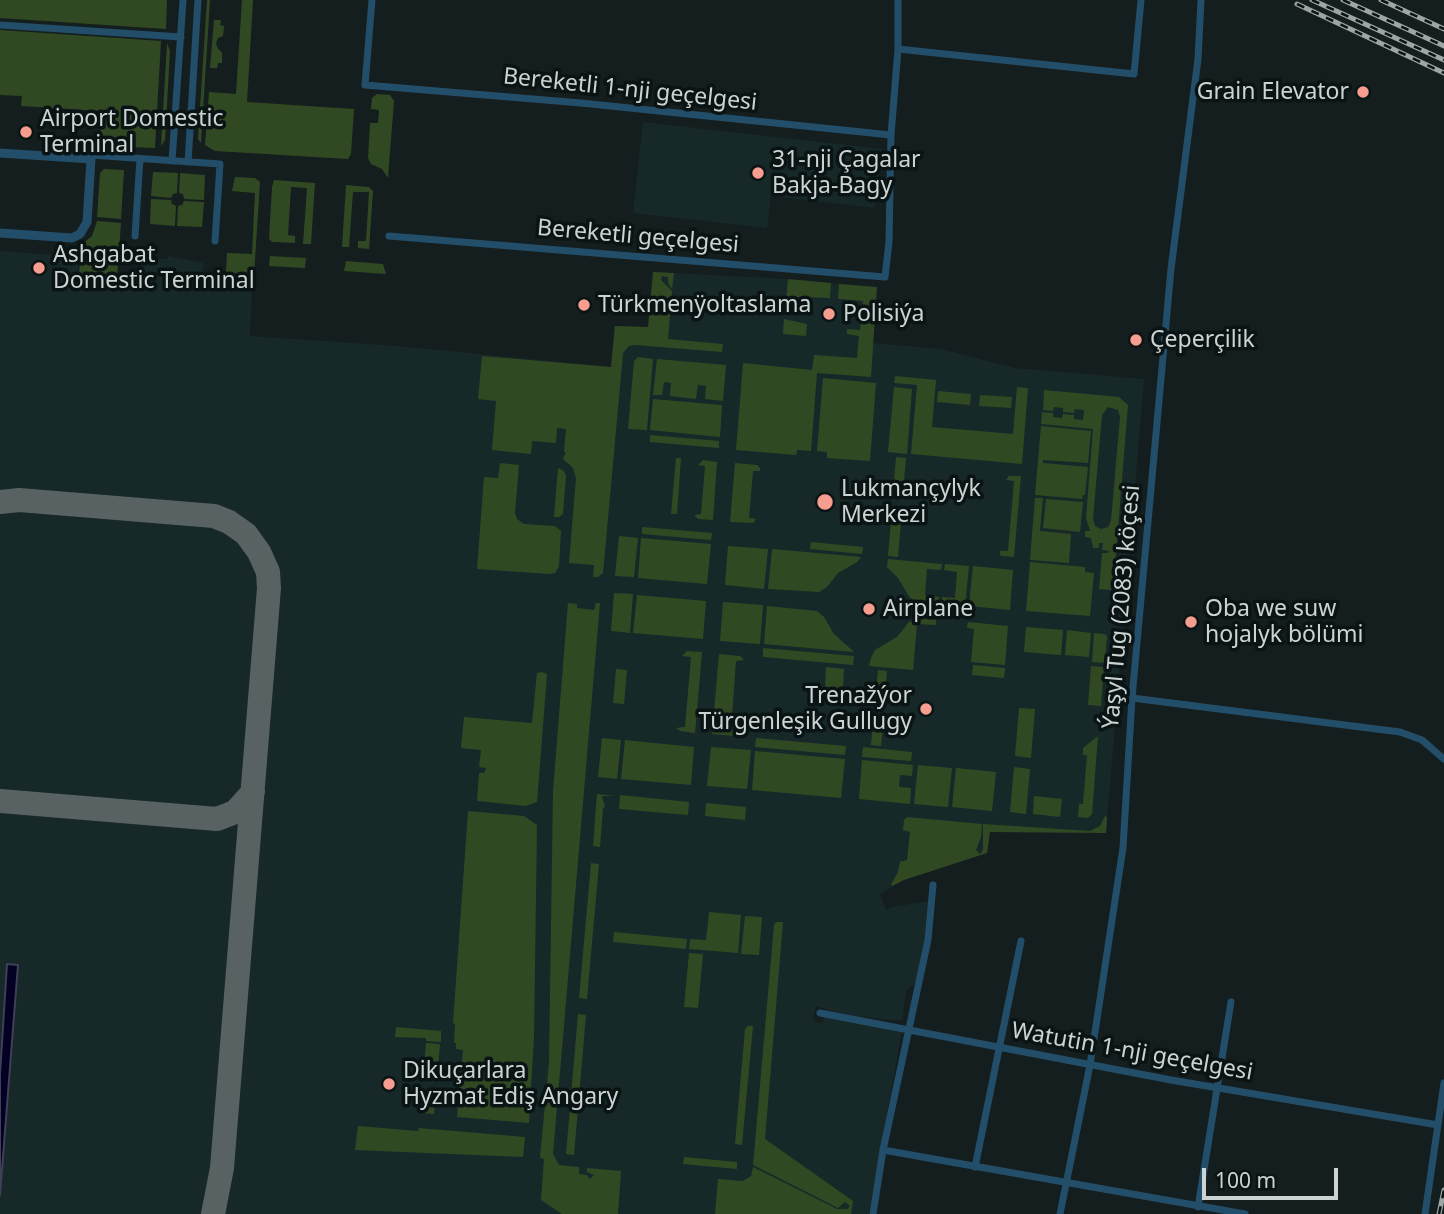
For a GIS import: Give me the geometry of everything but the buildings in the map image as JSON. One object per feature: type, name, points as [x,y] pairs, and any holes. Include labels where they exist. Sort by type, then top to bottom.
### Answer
[{"type":"street","points":[[172,161],[183,0]]},
{"type":"street","points":[[188,162],[198,0]]},
{"type":"street","name":"Bereketli 1-nji geçelgesi","points":[[372,0],[365,85],[581,103],[891,135]]},
{"type":"street","points":[[891,135],[898,49],[898,0]]},
{"type":"street","points":[[898,49],[1134,74],[1141,0]]},
{"type":"street","name":"Ýaşyl Tug (2083) köçesi","points":[[1060,1214],[1090,1065],[1123,849],[1132,698],[1171,269],[1198,59],[1201,0]]},
{"type":"street","points":[[0,25],[181,37]]},
{"type":"street","name":"Bereketli geçelgesi","points":[[389,236],[885,277],[889,242],[891,135]]},
{"type":"street","points":[[0,153],[91,159]]},
{"type":"street","points":[[0,233],[72,238],[80,234],[87,222],[91,155],[220,164],[215,241]]},
{"type":"street","points":[[135,236],[140,159]]},
{"type":"street","points":[[1132,698],[1400,732],[1422,740],[1444,759]]},
{"type":"street","points":[[873,1214],[883,1150],[928,940],[933,885]]},
{"type":"street","points":[[975,1167],[1021,941]]},
{"type":"street","points":[[1198,1206],[1231,1002]]},
{"type":"street","name":"Watutin 1-nji geçelgesi","points":[[820,1013],[908,1028],[1000,1049],[1438,1125]]},
{"type":"street","points":[[1425,1214],[1444,1083]]},
{"type":"street","points":[[883,1150],[1245,1214]]},
{"type":"shaded area","name":"31-nji Çagalar Bakja-Bagy","points":[[643,122],[882,149],[875,208],[771,196],[767,228],[633,213]]},
{"type":"shaded area","points":[[0,251],[79,257],[78,279],[141,283],[142,278],[138,278],[143,259],[167,259],[168,256],[203,263],[206,282],[202,282],[202,287],[252,291],[250,336],[397,346],[611,367],[614,326],[648,327],[653,272],[877,287],[873,343],[941,349],[1015,368],[1144,379],[1106,833],[990,832],[987,853],[904,880],[880,894],[886,910],[928,901],[919,971],[915,984],[906,991],[902,1021],[845,1015],[816,1006],[813,1019],[817,1023],[823,1022],[824,1016],[902,1031],[869,1214],[0,1214]]},
{"type":"green space","points":[[0,0],[167,0],[166,29],[0,18]]},
{"type":"green space","points":[[207,0],[210,0],[201,143],[198,139]]},
{"type":"green space","points":[[242,0],[253,0],[247,102],[354,109],[351,154],[348,159],[215,151],[205,145],[209,92],[236,94]]},
{"type":"green space","points":[[214,20],[221,20],[220,25],[224,26],[223,36],[218,38],[216,43],[222,52],[222,63],[218,63],[217,68],[210,68]]},
{"type":"green space","points":[[0,30],[161,41],[155,148],[103,146],[100,140],[102,111],[21,106],[22,96],[0,95]]},
{"type":"green space","points":[[167,43],[170,51],[165,140],[161,146]]},
{"type":"green space","points":[[377,94],[390,95],[394,101],[388,178],[382,169],[371,164],[368,158],[370,123],[378,123],[379,110],[371,109],[372,98]]},
{"type":"green space","points":[[104,169],[124,170],[121,219],[97,217],[100,173]]},
{"type":"green space","points":[[153,172],[178,173],[177,193],[171,198],[151,196]]},
{"type":"green space","points":[[180,173],[205,175],[204,200],[184,199],[183,194],[179,193]]},
{"type":"green space","points":[[235,177],[255,178],[260,182],[253,291],[225,289],[227,253],[252,254],[255,193],[232,191]]},
{"type":"green space","points":[[274,180],[315,183],[311,244],[303,244],[307,188],[291,187],[288,235],[295,236],[295,243],[272,242],[269,239]]},
{"type":"green space","points":[[346,185],[369,187],[373,191],[369,249],[358,248],[358,241],[366,241],[369,192],[353,192],[349,247],[342,247]]},
{"type":"green space","points":[[151,199],[171,200],[176,206],[175,226],[150,224]]},
{"type":"green space","points":[[184,201],[204,202],[202,227],[177,226],[178,206]]},
{"type":"green space","points":[[97,221],[121,223],[117,277],[79,275],[81,245],[92,236]]},
{"type":"green space","points":[[270,256],[306,258],[305,268],[269,266]]},
{"type":"green space","points":[[346,261],[383,264],[386,274],[344,271]]},
{"type":"green space","points":[[653,272],[674,273],[672,289],[668,277],[662,276],[661,280],[672,291],[668,339],[723,344],[722,352],[635,345],[629,346],[623,353],[603,573],[593,577],[594,565],[569,563],[576,478],[573,468],[563,459],[566,452],[566,429],[557,428],[556,443],[532,441],[531,454],[492,450],[496,401],[478,399],[482,356],[611,367],[615,326],[648,327]]},
{"type":"green space","points":[[788,279],[831,283],[830,298],[799,297],[798,311],[785,310]]},
{"type":"green space","points":[[839,284],[877,287],[871,377],[817,373],[811,451],[797,450],[796,455],[736,450],[743,363],[812,370],[814,355],[857,358],[859,336],[847,334],[847,329],[860,330],[861,321],[866,321],[867,313],[862,312],[863,301],[838,299]]},
{"type":"green space","points":[[784,319],[807,324],[806,336],[783,334]]},
{"type":"green space","points":[[638,357],[653,359],[647,430],[628,429],[634,361]]},
{"type":"green space","points":[[657,359],[726,365],[723,401],[705,399],[706,386],[698,385],[696,399],[670,396],[671,383],[664,382],[662,395],[653,395]]},
{"type":"green space","points":[[895,376],[936,380],[932,427],[1013,434],[1017,387],[1028,388],[1022,464],[911,454],[917,385],[894,383]]},
{"type":"green space","points":[[823,378],[876,383],[870,461],[827,458],[827,452],[817,451]]},
{"type":"green space","points":[[894,387],[912,389],[907,454],[888,452]]},
{"type":"green space","points":[[1044,390],[1119,397],[1128,405],[1111,590],[1099,589],[1102,553],[1109,551],[1102,550],[1103,543],[1099,543],[1099,548],[1093,548],[1091,538],[1085,537],[1085,531],[1090,531],[1086,518],[1093,429],[1041,424],[1042,412],[1053,413],[1053,417],[1062,418],[1063,414],[1074,415],[1074,419],[1083,420],[1084,410],[1063,412],[1063,408],[1054,407],[1053,411],[1043,410]],"holes":[[[1108,407],[1118,410],[1120,417],[1111,521],[1108,527],[1101,529],[1095,526],[1093,519],[1102,415]]]},
{"type":"green space","points":[[938,391],[971,394],[970,405],[937,402]]},
{"type":"green space","points":[[980,395],[1012,397],[1011,408],[979,406]]},
{"type":"green space","points":[[653,399],[722,405],[720,437],[650,430]]},
{"type":"green space","points":[[1041,426],[1091,431],[1088,463],[1043,460],[1043,463],[1088,467],[1085,495],[1082,499],[1035,495]]},
{"type":"green space","points":[[650,435],[719,441],[719,448],[650,442]]},
{"type":"green space","points":[[896,457],[906,458],[900,492],[893,491]]},
{"type":"green space","points":[[676,458],[681,458],[677,514],[671,514]]},
{"type":"green space","points":[[703,460],[717,462],[713,520],[698,519],[694,515],[701,514],[705,466],[698,465]]},
{"type":"green space","points":[[500,463],[519,465],[515,513],[517,519],[524,524],[555,526],[561,531],[559,566],[555,573],[477,569],[484,477],[498,478]]},
{"type":"green space","points":[[735,463],[757,465],[760,468],[760,471],[753,471],[749,518],[756,519],[753,523],[730,522]]},
{"type":"green space","points":[[558,468],[564,471],[566,476],[563,514],[554,517]]},
{"type":"green space","points":[[1009,476],[1021,476],[1014,557],[1000,554],[1000,551],[1008,551],[1014,481],[1006,480]]},
{"type":"green space","points":[[1035,498],[1043,498],[1040,531],[1071,534],[1069,563],[1030,560]]},
{"type":"green space","points":[[1046,499],[1083,502],[1080,532],[1043,528]]},
{"type":"green space","points":[[891,521],[901,522],[898,557],[888,556]]},
{"type":"green space","points":[[642,527],[712,533],[711,540],[642,534]]},
{"type":"green space","points":[[619,536],[638,538],[634,577],[615,576]]},
{"type":"green space","points":[[641,538],[711,544],[707,584],[638,578]]},
{"type":"green space","points":[[811,542],[863,547],[862,554],[810,549]]},
{"type":"green space","points":[[728,546],[768,549],[764,589],[725,585]]},
{"type":"green space","points":[[772,549],[861,557],[838,573],[827,587],[819,592],[768,589]]},
{"type":"green space","points":[[888,559],[942,564],[941,570],[927,569],[925,595],[939,597],[938,604],[918,602],[910,598],[898,578],[887,567]]},
{"type":"green space","points":[[1030,562],[1085,567],[1085,572],[1094,573],[1090,616],[1026,611]]},
{"type":"green space","points":[[945,564],[969,566],[965,606],[942,604],[942,597],[955,598],[957,572],[944,570]]},
{"type":"green space","points":[[973,566],[1013,570],[1010,610],[969,606]]},
{"type":"green space","points":[[614,593],[633,594],[630,633],[611,631]]},
{"type":"green space","points":[[637,595],[706,601],[703,639],[633,633]]},
{"type":"green space","points":[[723,602],[763,605],[760,644],[720,641]]},
{"type":"green space","points":[[568,603],[577,604],[577,608],[594,610],[596,603],[600,603],[553,1154],[559,1165],[579,1167],[579,1174],[587,1175],[590,1179],[594,1175],[587,1172],[587,1168],[621,1171],[618,1214],[562,1214],[541,1200],[544,1159],[540,1158],[549,1062],[553,791]]},
{"type":"green space","points":[[767,606],[817,611],[834,634],[854,652],[764,644]]},
{"type":"green space","points":[[921,618],[936,620],[936,625],[917,624],[913,670],[869,666],[875,650],[897,637],[909,622]]},
{"type":"green space","points":[[968,622],[1008,626],[1005,665],[971,662],[974,629],[967,628]]},
{"type":"green space","points":[[1026,627],[1063,630],[1061,655],[1024,652]]},
{"type":"green space","points":[[1067,630],[1091,633],[1089,657],[1065,655]]},
{"type":"green space","points":[[1094,633],[1107,636],[1105,663],[1092,662]]},
{"type":"green space","points":[[763,648],[854,656],[853,665],[763,657]]},
{"type":"green space","points":[[687,651],[702,652],[695,733],[676,728],[685,727],[691,657],[682,656]]},
{"type":"green space","points":[[719,654],[740,656],[744,660],[736,661],[731,730],[738,731],[734,736],[712,734]]},
{"type":"green space","points":[[973,665],[1005,668],[1004,678],[972,675]]},
{"type":"green space","points":[[1091,666],[1104,667],[1101,706],[1088,705]]},
{"type":"green space","points":[[826,667],[844,669],[843,689],[825,687]]},
{"type":"green space","points":[[616,669],[627,670],[624,704],[613,703]]},
{"type":"green space","points":[[878,670],[887,671],[885,703],[875,702]]},
{"type":"green space","points":[[537,673],[547,674],[537,802],[526,806],[477,801],[479,773],[484,773],[486,768],[479,767],[481,750],[461,748],[464,717],[532,723]]},
{"type":"green space","points":[[1019,708],[1035,709],[1031,758],[1015,756]]},
{"type":"green space","points":[[874,713],[884,714],[881,746],[871,745]]},
{"type":"green space","points":[[1098,736],[1092,814],[1088,818],[1078,817],[1079,804],[1083,804],[1087,755],[1083,755],[1083,748]]},
{"type":"green space","points":[[602,738],[621,740],[617,779],[598,777]]},
{"type":"green space","points":[[756,738],[846,746],[845,755],[755,747]]},
{"type":"green space","points":[[625,740],[694,747],[691,785],[621,779]]},
{"type":"green space","points":[[711,747],[751,750],[747,789],[707,786]]},
{"type":"green space","points":[[863,747],[912,752],[911,761],[862,757]]},
{"type":"green space","points":[[755,751],[845,759],[841,798],[752,790]]},
{"type":"green space","points":[[862,760],[913,765],[912,776],[900,775],[899,787],[911,788],[910,804],[859,799]]},
{"type":"green space","points":[[918,765],[952,768],[948,807],[914,804]]},
{"type":"green space","points":[[1014,767],[1030,769],[1026,814],[1010,812]]},
{"type":"green space","points":[[956,768],[996,772],[992,811],[952,807]]},
{"type":"green space","points":[[597,794],[616,796],[602,796],[605,807],[600,847],[593,846]]},
{"type":"green space","points":[[620,795],[689,802],[688,815],[619,809]]},
{"type":"green space","points":[[1034,796],[1062,799],[1060,817],[1033,814]]},
{"type":"green space","points":[[706,803],[746,807],[745,820],[705,816]]},
{"type":"green space","points":[[468,811],[524,816],[537,825],[534,1037],[529,1123],[457,1117],[463,1050],[456,1049],[453,1023]]},
{"type":"green space","points":[[1105,816],[1106,833],[990,832],[987,853],[892,886],[891,884],[900,862],[907,860],[910,832],[903,830],[907,817],[982,824],[976,850],[980,854],[983,850],[983,824],[1090,831],[1100,826]]},
{"type":"green space","points":[[591,863],[599,864],[587,999],[579,998]]},
{"type":"green space","points":[[709,912],[741,915],[738,953],[689,949],[690,939],[706,940]]},
{"type":"green space","points":[[745,916],[762,917],[759,955],[741,954]]},
{"type":"green space","points":[[776,922],[783,922],[765,1139],[853,1201],[851,1214],[715,1214],[718,1179],[743,1181],[751,1176],[753,1167],[837,1209],[847,1209],[850,1206],[845,1202],[838,1208],[753,1165]]},
{"type":"green space","points":[[614,932],[687,939],[686,949],[613,942]]},
{"type":"green space","points":[[689,953],[703,954],[698,1008],[684,1007]]},
{"type":"green space","points":[[578,1014],[586,1015],[574,1155],[566,1154]]},
{"type":"green space","points":[[753,1026],[742,1145],[735,1144],[745,1029]]},
{"type":"green space","points":[[396,1027],[441,1031],[441,1042],[426,1041],[426,1038],[395,1037]]},
{"type":"green space","points":[[426,1043],[440,1044],[437,1079],[423,1078]]},
{"type":"green space","points":[[422,1091],[436,1092],[434,1114],[420,1113]]},
{"type":"green space","points":[[358,1126],[525,1137],[523,1157],[355,1150]]},
{"type":"green space","points":[[684,1157],[737,1162],[737,1169],[683,1164]]},
{"type":"water","points":[[7,964],[18,965],[0,1195],[0,1074]]},
{"type":"taxiway","points":[[0,502],[19,500],[214,516],[229,522],[246,534],[259,552],[268,572],[269,588],[222,1168],[213,1214]]},
{"type":"taxiway","points":[[0,801],[217,819],[235,812],[253,792]]},
{"type":"railway","points":[[1312,0],[1444,60]]},
{"type":"railway","points":[[1343,0],[1444,46]]},
{"type":"railway","points":[[1381,0],[1444,29]]},
{"type":"railway","points":[[1297,4],[1444,73]]},
{"type":"railway","points":[[1439,1214],[1444,1190]]},
{"type":"place","name":"Grain Elevator","points":[[1363,92]]},
{"type":"place","name":"Airport Domestic Terminal","points":[[26,132]]},
{"type":"place","name":"31-nji Çagalar Bakja-Bagy","points":[[758,173]]},
{"type":"place","name":"Ashgabat Domestic Terminal","points":[[39,268]]},
{"type":"place","name":"Türkmenÿoltaslama","points":[[584,305]]},
{"type":"place","name":"Polisiýa","points":[[829,314]]},
{"type":"place","name":"Çeperçilik","points":[[1136,340]]},
{"type":"place","name":"Lukmançylyk Merkezi","points":[[825,502]]},
{"type":"place","name":"Airplane","points":[[869,609]]},
{"type":"place","name":"Oba we suw hojalyk bölümi","points":[[1191,622]]},
{"type":"place","name":"Trenažýor Türgenleşik Gullugy","points":[[926,709]]},
{"type":"place","name":"Dikuçarlara Hyzmat Ediş Angary","points":[[389,1084]]}]
